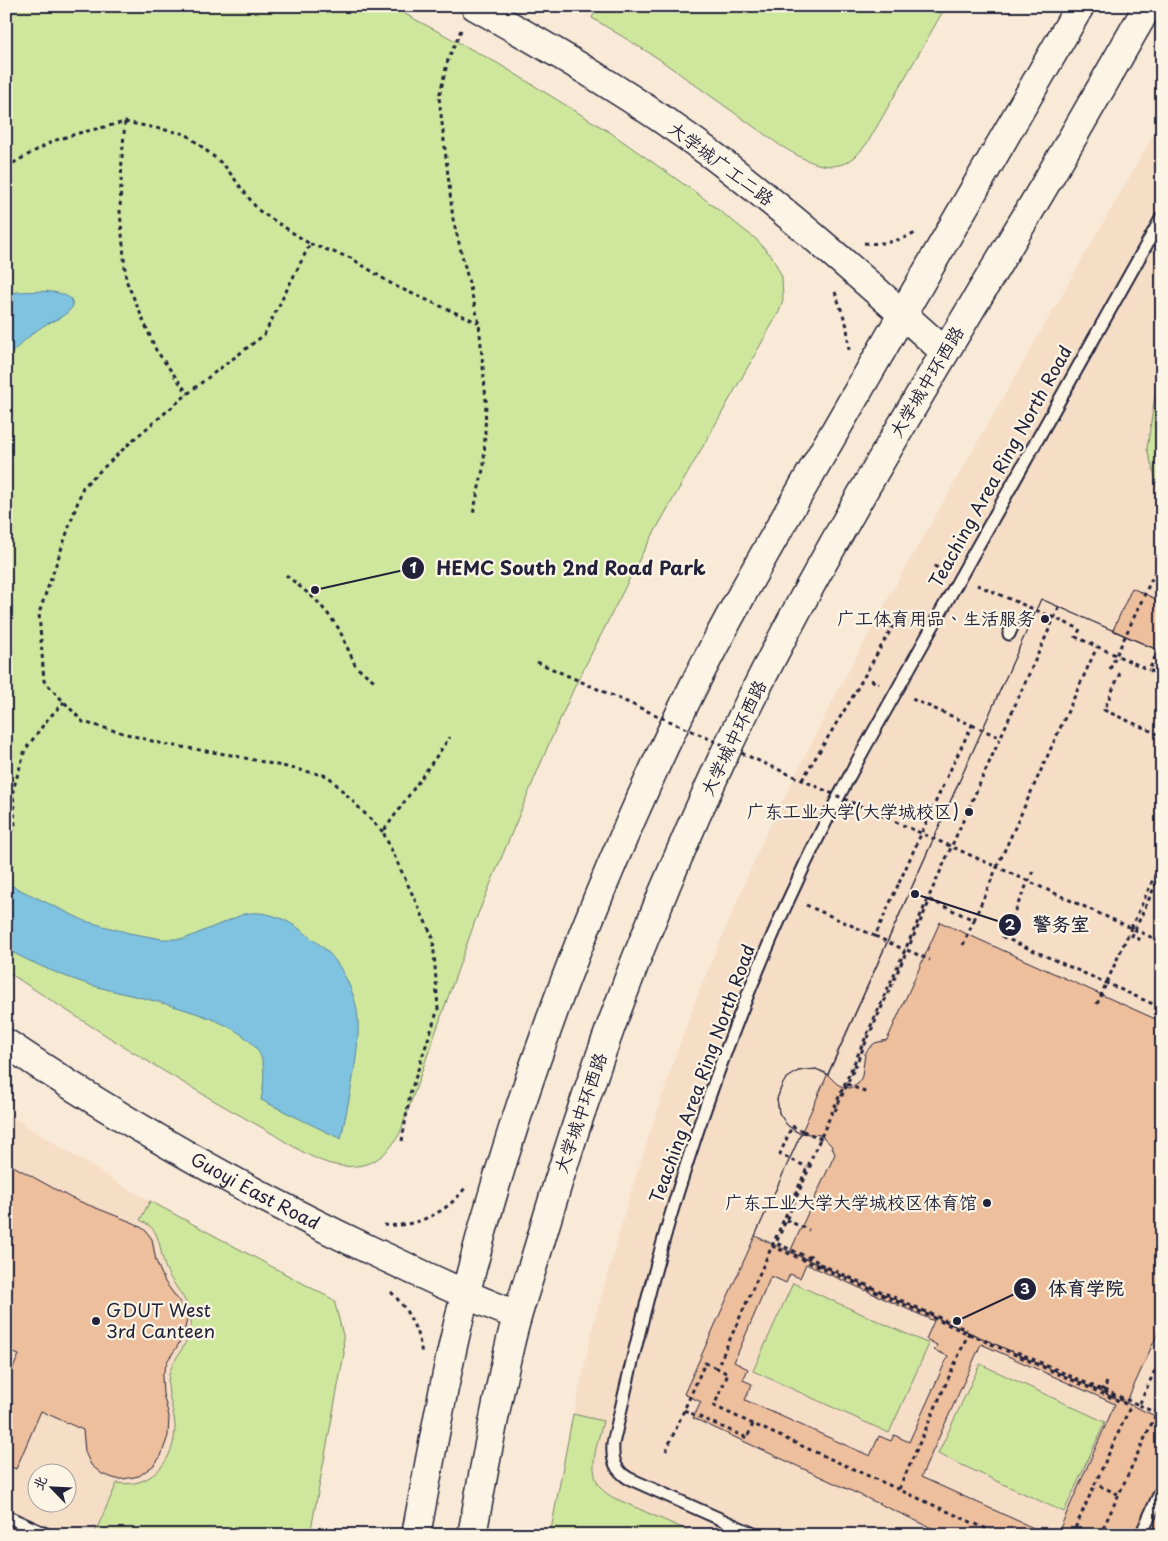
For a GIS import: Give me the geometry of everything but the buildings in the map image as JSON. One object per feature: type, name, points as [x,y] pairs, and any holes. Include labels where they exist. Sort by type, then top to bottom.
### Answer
[{"type":"main road","points":[[416,1535],[443,1396],[466,1295],[504,1160],[556,1007],[616,854],[674,726],[727,621],[1080,6]]},
{"type":"main road","name":"大学城中环西路","points":[[472,1535],[496,1406],[517,1315],[562,1164],[596,1065],[645,938],[707,793],[750,702],[808,589],[889,446],[1025,219],[1148,6]]},
{"type":"main road","name":"大学城广工二路","points":[[468,18],[578,65],[713,156],[813,235],[945,352]]},
{"type":"main road","name":"Guoyi East Road","points":[[6,1043],[131,1124],[198,1162],[314,1223],[466,1295],[517,1315]]},
{"type":"lane","name":"Teaching Area Ring North Road","points":[[756,1535],[628,1478],[615,1466],[613,1457],[613,1444],[619,1416],[646,1303],[683,1175],[740,1013],[783,912],[819,835],[851,772],[1162,216]]},
{"type":"lane","points":[[1141,1535],[1162,1488]]},
{"type":"lane","points":[[6,1516],[48,1535]]},
{"type":"path","points":[[468,18],[448,60],[439,97],[452,218],[479,323],[486,400],[484,465],[473,514]]},
{"type":"path","points":[[6,168],[53,141],[79,132],[125,122],[186,134],[224,165],[258,210],[310,244],[351,258],[395,286],[479,323]]},
{"type":"path","points":[[125,122],[120,211],[126,280],[156,350],[188,394]]},
{"type":"path","points":[[860,243],[879,244],[898,241],[917,233],[923,228]]},
{"type":"path","points":[[310,244],[264,335],[134,439],[83,488],[39,613],[44,681],[83,722],[163,744],[231,755],[328,776],[383,832],[433,938],[438,1009],[410,1094],[402,1141]]},
{"type":"path","points":[[835,290],[847,326],[849,357]]},
{"type":"path","points":[[1110,669],[1161,559]]},
{"type":"path","points":[[286,575],[322,607],[339,629],[356,667],[376,682]]},
{"type":"path","points":[[975,584],[1080,629],[1076,638],[1162,676]]},
{"type":"path","points":[[819,1267],[821,1263],[776,1243],[1060,605]]},
{"type":"path","points":[[802,780],[898,617],[904,620]]},
{"type":"path","points":[[1149,670],[1162,642]]},
{"type":"path","points":[[963,945],[1097,647]]},
{"type":"path","points":[[537,662],[1162,942]]},
{"type":"path","points":[[1120,673],[1104,710],[1162,736]]},
{"type":"path","points":[[906,696],[1001,738]]},
{"type":"path","points":[[6,838],[15,827],[13,790],[25,750],[46,720],[64,702]]},
{"type":"path","points":[[652,724],[656,715]]},
{"type":"path","points":[[875,936],[972,724]]},
{"type":"path","points":[[383,832],[450,737]]},
{"type":"path","points":[[746,759],[750,750]]},
{"type":"path","points":[[1097,1004],[1131,928],[1158,874],[1162,870]]},
{"type":"path","points":[[1033,871],[1003,937],[1162,1008]]},
{"type":"path","points":[[1140,940],[1131,936],[1158,874]]},
{"type":"path","points":[[717,1368],[930,900],[974,920]]},
{"type":"path","points":[[798,902],[930,960]]},
{"type":"path","points":[[847,1084],[867,1093]]},
{"type":"path","points":[[807,1167],[780,1154],[792,1126],[822,1139]]},
{"type":"path","points":[[379,1225],[395,1226],[431,1216],[447,1207],[470,1182]]},
{"type":"path","points":[[786,1220],[809,1230]]},
{"type":"path","points":[[772,1246],[1122,1400],[1121,1402]]},
{"type":"path","points":[[793,1255],[793,1252],[956,1323],[969,1333],[1131,1405],[1072,1535]]},
{"type":"path","points":[[810,1258],[812,1252]]},
{"type":"path","points":[[387,1288],[407,1311],[417,1332],[422,1352],[422,1361]]},
{"type":"path","points":[[899,1489],[973,1327]]},
{"type":"path","points":[[1139,1405],[1162,1355]]},
{"type":"path","points":[[666,1451],[705,1363],[728,1374],[714,1406],[1000,1535]]},
{"type":"path","points":[[1104,1390],[1107,1382]]},
{"type":"path","points":[[1090,1388],[1091,1384],[1156,1413]]},
{"type":"path","points":[[1100,1535],[1162,1401]]},
{"type":"path","points":[[684,1410],[747,1438],[754,1424]]},
{"type":"path","points":[[1095,1484],[1118,1494]]},
{"type":"path","points":[[1011,1535],[1013,1530],[1023,1535]]},
{"type":"shaded area","name":"广东工业大学(大学城校区)","points":[[1162,120],[1162,1535],[550,1535],[565,1454],[594,1322],[631,1191],[699,991],[763,840],[835,696],[886,602]]},
{"type":"shaded area","points":[[6,1113],[121,1185],[334,1300],[343,1335],[344,1354],[310,1535],[6,1535]]},
{"type":"green space","points":[[6,6],[390,6],[499,64],[611,133],[702,197],[757,240],[773,258],[782,277],[783,300],[779,312],[642,554],[575,686],[548,746],[475,921],[400,1133],[383,1154],[369,1163],[342,1166],[322,1161],[300,1151],[100,1032],[6,971]]},
{"type":"green space","points":[[597,6],[946,6],[868,142],[855,157],[846,163],[827,166],[798,156],[781,146],[656,57],[592,18]]},
{"type":"green space","points":[[1162,368],[1162,501],[1147,449],[1158,375]]},
{"type":"green space","points":[[150,1201],[334,1300],[343,1335],[344,1354],[310,1535],[94,1535],[117,1483],[130,1484],[141,1481],[160,1469],[171,1449],[174,1438],[175,1425],[168,1388],[169,1375],[174,1361],[189,1334],[191,1318],[187,1303],[166,1269],[155,1232],[140,1220]]},
{"type":"green space","points":[[793,1283],[929,1344],[889,1433],[753,1371]]},
{"type":"green space","points":[[980,1364],[1105,1422],[1064,1512],[938,1454]]},
{"type":"green space","points":[[573,1414],[603,1421],[595,1452],[594,1472],[597,1482],[603,1490],[612,1497],[698,1535],[550,1535]]},
{"type":"water","points":[[44,291],[59,293],[71,299],[73,306],[63,316],[33,333],[6,358],[6,295],[16,292]]},
{"type":"water","points":[[6,883],[85,921],[129,933],[162,939],[184,939],[244,914],[252,913],[269,914],[285,920],[299,929],[325,949],[333,958],[344,974],[357,1010],[357,1048],[341,1139],[261,1100],[264,1073],[262,1060],[256,1048],[243,1036],[226,1025],[181,1008],[94,986],[49,970],[6,949]]},
{"type":"place","name":"HEMC South 2nd Road Park","points":[[315,590]]},
{"type":"place","name":"广工体育用品、生活服务","points":[[1045,619]]},
{"type":"place","name":"广东工业大学(大学城校区)","points":[[969,812]]},
{"type":"place","name":"警务室","points":[[915,894]]},
{"type":"place","name":"广东工业大学大学城校区体育馆","points":[[987,1203]]},
{"type":"place","name":"GDUT West 3rd Canteen","points":[[96,1321]]},
{"type":"place","name":"体育学院","points":[[957,1321]]}]
